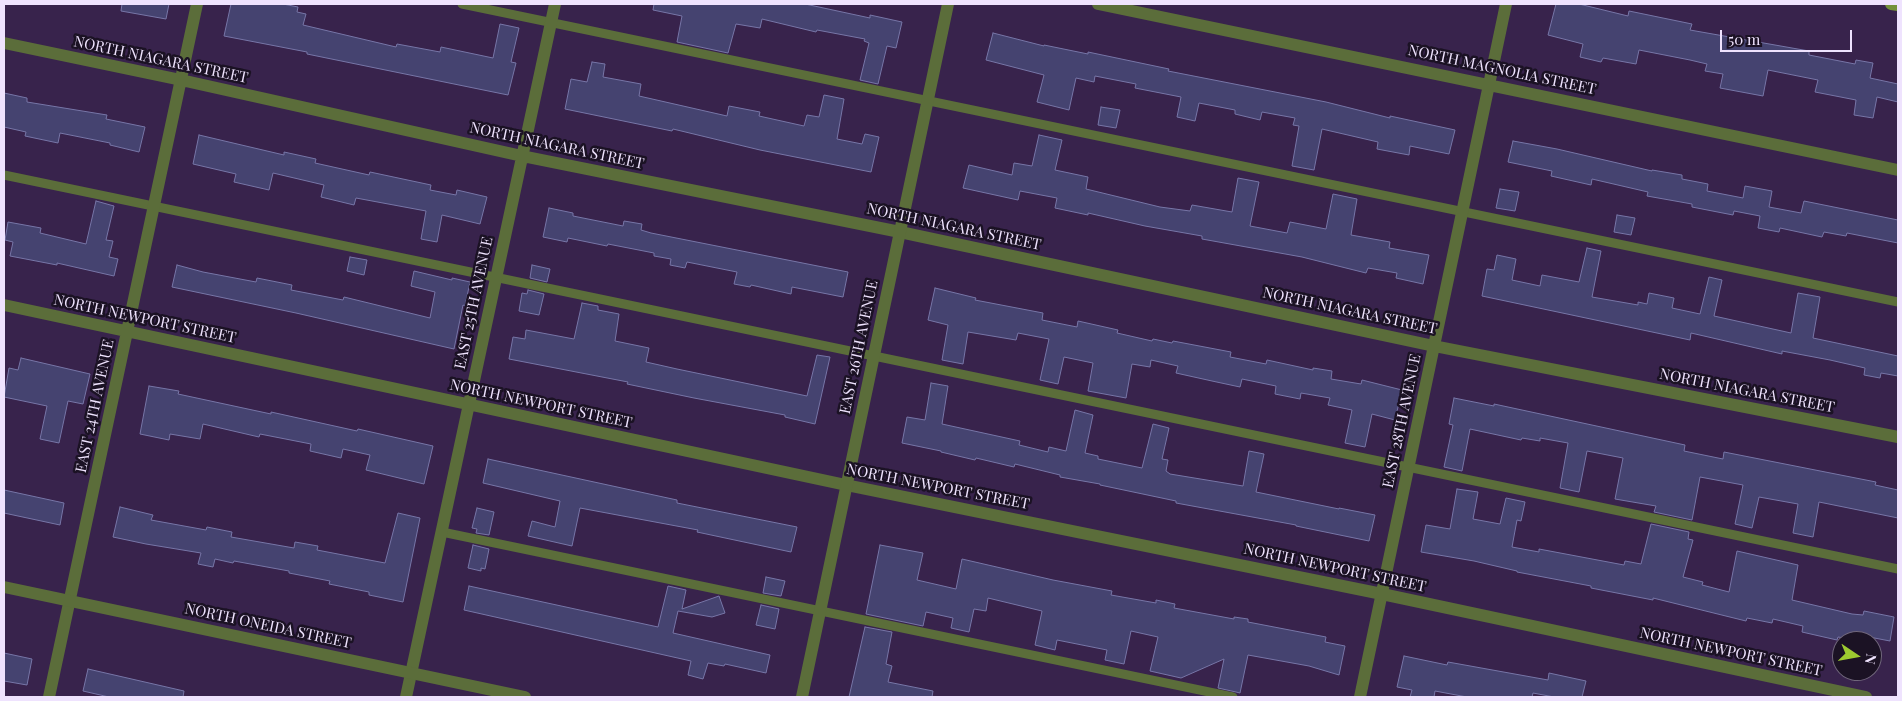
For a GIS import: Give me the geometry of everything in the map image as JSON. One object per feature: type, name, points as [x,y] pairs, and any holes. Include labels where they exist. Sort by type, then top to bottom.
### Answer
[{"type":"main road","points":[[1891,4],[1898,6]]},
{"type":"street","name":"EAST 24TH AVENUE","points":[[49,697],[197,4]]},
{"type":"street","name":"EAST 25TH AVENUE","points":[[406,697],[555,4]]},
{"type":"street","name":"EAST 26TH AVENUE","points":[[802,697],[948,4]]},
{"type":"street","name":"NORTH MAGNOLIA STREET","points":[[1098,4],[1898,170]]},
{"type":"street","name":"EAST 28TH AVENUE","points":[[1360,697],[1506,4]]},
{"type":"street","name":"NORTH NIAGARA STREET","points":[[4,43],[181,80],[522,156],[900,232],[1434,346],[1898,437]]},
{"type":"street","name":"NORTH NEWPORT STREET","points":[[4,305],[846,485],[1382,594],[1866,697]]},
{"type":"street","name":"NORTH ONEIDA STREET","points":[[4,587],[525,697]]},
{"type":"lane","points":[[462,4],[1898,302]]},
{"type":"lane","points":[[4,175],[1898,569]]},
{"type":"lane","points":[[442,532],[1233,697]]},
{"type":"building","points":[[122,4],[169,4],[166,19],[121,11]]},
{"type":"building","points":[[231,4],[283,4],[298,7],[297,12],[306,14],[303,25],[396,47],[397,44],[440,52],[441,47],[493,58],[500,24],[519,28],[511,62],[516,63],[508,95],[224,36]]},
{"type":"building","points":[[654,4],[805,4],[870,18],[870,15],[902,22],[896,48],[887,46],[878,84],[860,80],[869,43],[864,41],[865,39],[817,30],[816,32],[762,19],[760,28],[736,24],[728,53],[677,42],[682,16],[653,10]]},
{"type":"building","points":[[1556,4],[1579,4],[1628,16],[1629,11],[1692,24],[1690,30],[1809,51],[1809,55],[1855,64],[1856,60],[1873,63],[1870,78],[1898,84],[1898,102],[1877,97],[1873,118],[1854,115],[1856,100],[1815,92],[1818,80],[1768,70],[1763,96],[1720,88],[1723,74],[1705,71],[1707,64],[1690,60],[1639,50],[1636,64],[1603,58],[1601,62],[1580,57],[1583,44],[1548,35]]},
{"type":"building","points":[[993,33],[1044,46],[1088,54],[1088,52],[1169,69],[1168,71],[1455,130],[1449,154],[1410,146],[1409,155],[1377,149],[1378,142],[1322,129],[1314,170],[1292,166],[1299,126],[1293,125],[1295,118],[1262,112],[1260,120],[1235,114],[1235,110],[1199,103],[1195,121],[1177,117],[1181,97],[1135,88],[1136,84],[1095,76],[1094,82],[1076,78],[1069,110],[1037,102],[1044,75],[986,60]]},
{"type":"building","points":[[592,62],[605,64],[603,77],[641,84],[639,96],[727,116],[729,106],[760,112],[759,116],[804,126],[807,115],[819,117],[824,95],[844,99],[837,139],[862,144],[865,134],[879,137],[871,172],[760,150],[673,129],[672,131],[565,109],[571,79],[587,82]]},
{"type":"building","points":[[4,93],[27,98],[27,102],[107,115],[106,119],[145,127],[139,152],[110,145],[110,143],[60,133],[58,143],[25,136],[26,132],[4,127]]},
{"type":"building","points":[[1101,107],[1120,110],[1116,128],[1098,125]]},
{"type":"building","points":[[199,135],[284,155],[284,152],[316,159],[315,163],[369,175],[370,172],[431,185],[430,190],[456,195],[457,190],[487,197],[480,224],[442,215],[437,242],[421,239],[426,211],[356,198],[354,205],[321,197],[324,185],[273,173],[269,190],[234,182],[236,174],[193,164]]},
{"type":"building","points":[[1039,135],[1062,140],[1055,170],[1088,177],[1086,189],[1160,207],[1190,211],[1192,205],[1232,212],[1238,178],[1259,182],[1250,226],[1287,233],[1290,222],[1326,229],[1333,194],[1357,199],[1351,235],[1390,242],[1389,248],[1429,255],[1423,284],[1396,278],[1397,273],[1368,268],[1366,273],[1302,257],[1202,239],[1202,236],[1055,208],[1057,198],[1020,191],[1018,200],[963,188],[969,165],[1012,175],[1014,163],[1032,166]]},
{"type":"building","points":[[1513,141],[1652,171],[1682,175],[1682,179],[1708,184],[1707,191],[1743,198],[1745,186],[1772,191],[1769,207],[1801,213],[1804,201],[1898,220],[1898,243],[1847,233],[1846,236],[1824,232],[1822,237],[1780,228],[1779,232],[1758,228],[1760,216],[1734,211],[1733,215],[1692,207],[1692,204],[1647,196],[1648,192],[1592,179],[1591,185],[1551,176],[1552,171],[1508,162]]},
{"type":"building","points":[[1500,189],[1519,192],[1515,211],[1496,208]]},
{"type":"building","points":[[96,201],[114,206],[106,240],[113,241],[109,257],[118,259],[114,276],[57,263],[57,265],[10,256],[13,242],[5,240],[8,222],[41,228],[40,233],[86,244]]},
{"type":"building","points":[[549,208],[573,213],[573,216],[623,226],[624,221],[642,224],[641,230],[651,233],[848,272],[843,297],[792,287],[791,294],[751,285],[750,287],[734,284],[737,272],[687,262],[685,268],[670,265],[671,259],[654,256],[654,253],[568,238],[567,242],[543,237]]},
{"type":"building","points":[[1617,215],[1635,218],[1631,235],[1614,232]]},
{"type":"building","points":[[1587,248],[1601,251],[1592,297],[1638,305],[1638,302],[1647,304],[1649,293],[1674,298],[1672,308],[1700,314],[1709,277],[1722,280],[1714,316],[1791,333],[1798,293],[1820,297],[1813,338],[1898,356],[1898,376],[1881,373],[1880,378],[1864,375],[1865,368],[1830,360],[1782,351],[1782,354],[1691,333],[1690,340],[1482,296],[1487,269],[1494,270],[1497,255],[1516,259],[1512,280],[1540,286],[1542,275],[1579,282]]},
{"type":"building","points":[[350,257],[367,260],[364,275],[347,271]]},
{"type":"building","points":[[177,265],[256,282],[257,278],[292,285],[291,290],[343,300],[344,297],[430,318],[435,292],[411,286],[414,271],[452,280],[452,278],[470,282],[454,349],[172,287]]},
{"type":"building","points":[[532,265],[550,269],[547,282],[530,278]]},
{"type":"building","points":[[935,288],[976,298],[975,300],[1043,313],[1042,320],[1077,327],[1078,321],[1118,330],[1117,333],[1152,341],[1153,339],[1172,343],[1173,341],[1231,352],[1230,357],[1266,364],[1267,360],[1313,370],[1313,368],[1332,371],[1331,379],[1361,384],[1362,380],[1402,390],[1395,420],[1372,414],[1365,447],[1345,443],[1352,410],[1328,405],[1330,398],[1301,393],[1300,399],[1275,394],[1276,386],[1242,379],[1240,387],[1176,373],[1178,366],[1151,360],[1150,367],[1132,364],[1126,398],[1088,391],[1093,363],[1064,357],[1058,384],[1040,380],[1049,339],[1018,333],[1016,340],[968,332],[963,364],[942,360],[948,325],[928,320]]},
{"type":"building","points":[[528,290],[544,294],[539,315],[519,311],[522,293],[527,294]]},
{"type":"building","points":[[582,303],[598,306],[598,310],[619,314],[615,341],[649,348],[646,362],[677,369],[807,396],[817,355],[830,357],[815,424],[785,417],[785,415],[509,359],[513,337],[525,339],[526,330],[574,339]]},
{"type":"building","points":[[21,358],[90,374],[83,404],[68,401],[59,443],[40,439],[47,406],[4,397],[9,368],[18,370]]},
{"type":"building","points":[[931,383],[948,386],[942,424],[1020,441],[1019,445],[1048,452],[1049,447],[1066,451],[1075,410],[1093,415],[1085,453],[1098,456],[1098,459],[1142,468],[1153,424],[1169,428],[1162,459],[1168,460],[1166,471],[1170,474],[1243,486],[1249,451],[1264,454],[1256,492],[1375,515],[1369,541],[1296,525],[1176,503],[1176,501],[1060,477],[1060,475],[1015,464],[1014,467],[976,458],[975,460],[902,443],[907,417],[925,420]]},
{"type":"building","points":[[149,386],[179,391],[178,394],[271,414],[271,412],[357,431],[358,429],[433,446],[424,484],[366,470],[370,455],[343,449],[341,458],[310,451],[311,444],[260,434],[259,437],[203,424],[200,439],[170,434],[169,440],[140,434]]},
{"type":"building","points":[[1454,398],[1494,406],[1494,404],[1685,445],[1684,451],[1723,459],[1724,452],[1876,482],[1875,485],[1898,490],[1898,518],[1819,502],[1813,537],[1793,533],[1798,504],[1759,497],[1752,528],[1735,524],[1743,485],[1700,477],[1692,520],[1654,512],[1656,506],[1615,499],[1623,458],[1587,451],[1579,492],[1560,488],[1568,443],[1540,438],[1540,441],[1522,438],[1521,440],[1470,429],[1462,471],[1444,467],[1453,425],[1449,424]]},
{"type":"building","points":[[488,459],[677,500],[677,503],[797,527],[791,552],[697,532],[698,530],[580,508],[572,546],[528,536],[532,521],[555,527],[560,501],[483,483]]},
{"type":"building","points":[[1457,489],[1478,492],[1473,519],[1500,524],[1506,498],[1525,502],[1521,521],[1517,520],[1512,547],[1539,552],[1539,549],[1624,565],[1625,561],[1641,564],[1651,524],[1689,532],[1688,539],[1693,540],[1683,577],[1703,582],[1702,585],[1729,592],[1737,551],[1798,565],[1792,600],[1852,614],[1863,615],[1864,611],[1894,617],[1890,641],[1882,639],[1882,631],[1832,631],[1832,639],[1802,632],[1803,626],[1773,619],[1772,623],[1747,618],[1746,621],[1653,598],[1653,600],[1591,588],[1591,586],[1517,572],[1474,561],[1421,552],[1426,525],[1450,529]]},
{"type":"building","points":[[4,490],[64,503],[60,525],[4,513]]},
{"type":"building","points":[[120,507],[153,515],[151,520],[206,530],[207,527],[232,532],[231,537],[294,548],[295,542],[318,546],[317,550],[385,563],[398,513],[420,518],[403,602],[369,595],[369,592],[329,584],[330,581],[289,573],[289,571],[215,559],[213,567],[198,564],[201,553],[113,537]]},
{"type":"building","points":[[477,508],[494,512],[489,535],[476,533],[477,529],[472,528]]},
{"type":"building","points":[[473,545],[489,549],[485,569],[481,568],[481,571],[468,568]]},
{"type":"building","points":[[880,545],[923,553],[917,580],[956,589],[962,559],[1053,580],[1112,591],[1111,595],[1156,603],[1156,600],[1175,604],[1174,608],[1234,619],[1234,617],[1248,619],[1248,622],[1326,637],[1325,642],[1345,646],[1339,675],[1309,666],[1248,655],[1240,693],[1218,688],[1224,659],[1181,678],[1150,671],[1158,637],[1131,631],[1124,664],[1105,660],[1107,650],[1057,640],[1055,650],[1035,645],[1042,611],[988,598],[986,611],[974,609],[969,632],[951,628],[953,618],[926,612],[923,626],[866,614]]},
{"type":"building","points":[[766,577],[785,581],[781,596],[763,593]]},
{"type":"building","points":[[469,586],[658,627],[668,586],[686,590],[682,609],[719,596],[725,613],[712,617],[678,611],[673,633],[770,655],[766,673],[725,664],[724,666],[708,663],[703,679],[688,675],[691,661],[464,610]]},
{"type":"building","points":[[761,605],[779,609],[775,629],[756,625]]},
{"type":"building","points":[[865,627],[892,632],[886,664],[892,666],[888,682],[933,691],[932,697],[849,697]]},
{"type":"building","points":[[4,653],[32,659],[27,685],[4,681]]},
{"type":"building","points":[[1404,656],[1447,665],[1448,662],[1548,680],[1549,673],[1586,681],[1582,697],[1554,697],[1533,693],[1532,697],[1467,697],[1435,691],[1434,697],[1410,697],[1412,690],[1397,687]]},
{"type":"building","points":[[88,669],[184,691],[183,697],[109,697],[83,691]]}]
